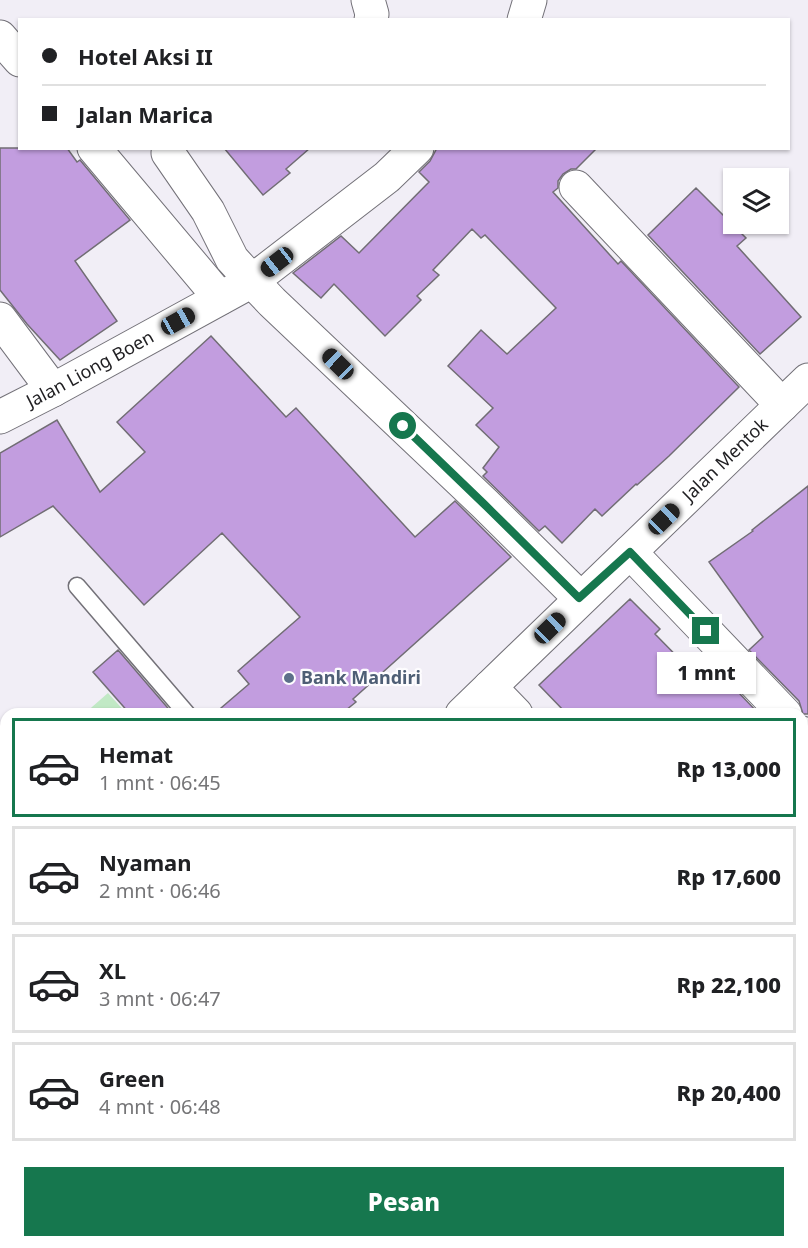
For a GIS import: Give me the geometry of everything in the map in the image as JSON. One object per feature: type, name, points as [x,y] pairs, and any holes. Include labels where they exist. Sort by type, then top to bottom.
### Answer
[{"type":"main road","points":[[368,0],[371,18]]},
{"type":"main road","points":[[525,18],[530,0]]},
{"type":"main road","points":[[0,37],[18,58]]},
{"type":"main road","points":[[96,150],[220,298]]},
{"type":"main road","name":"Jalan Liong Boen","points":[[0,417],[252,281],[387,177],[415,150]]},
{"type":"main road","points":[[168,153],[208,211],[232,259],[252,281],[579,598]]},
{"type":"main road","points":[[576,187],[782,405]]},
{"type":"main road","points":[[0,319],[53,390]]},
{"type":"main road","name":"Jalan Mentok","points":[[468,708],[579,598],[630,552],[808,380]]},
{"type":"main road","points":[[630,552],[778,708]]},
{"type":"main road","points":[[490,687],[510,708]]},
{"type":"lane","points":[[77,586],[182,708]]},
{"type":"green space","points":[[108,693],[122,708],[91,708]]},
{"type":"building","points":[[0,148],[68,150],[77,162],[80,160],[130,220],[75,261],[117,321],[60,360],[0,290]]},
{"type":"building","points":[[226,150],[308,150],[286,169],[290,173],[263,195]]},
{"type":"building","points":[[436,150],[595,150],[576,169],[563,174],[558,181],[558,188],[553,192],[618,264],[621,261],[739,387],[669,456],[602,516],[595,509],[562,543],[545,526],[539,531],[483,476],[487,472],[483,468],[499,447],[476,425],[493,408],[448,366],[481,330],[507,354],[556,308],[485,235],[481,238],[472,229],[433,270],[439,275],[417,296],[421,300],[385,336],[334,284],[321,298],[293,273],[341,236],[359,253],[429,182],[419,172],[430,161]]},
{"type":"building","points":[[696,188],[723,215],[723,234],[742,234],[746,238],[737,246],[801,317],[760,354],[648,235]]},
{"type":"building","points":[[211,336],[286,417],[296,408],[415,537],[455,501],[511,557],[353,699],[356,702],[348,708],[221,708],[249,684],[238,671],[300,617],[222,533],[144,605],[53,506],[0,537],[0,453],[57,420],[100,492],[145,452],[117,422]]},
{"type":"building","points":[[808,486],[808,708],[801,708],[799,701],[749,650],[763,637],[709,562]]},
{"type":"building","points":[[630,599],[660,629],[655,634],[707,687],[721,674],[753,708],[561,708],[539,685]]},
{"type":"building","points":[[118,650],[168,708],[125,708],[93,672]]},
{"type":"place","name":"Bank Mandiri","points":[[289,678]]},
{"type":"route","points":[[403,426],[579,598],[630,552],[706,631]]}]
